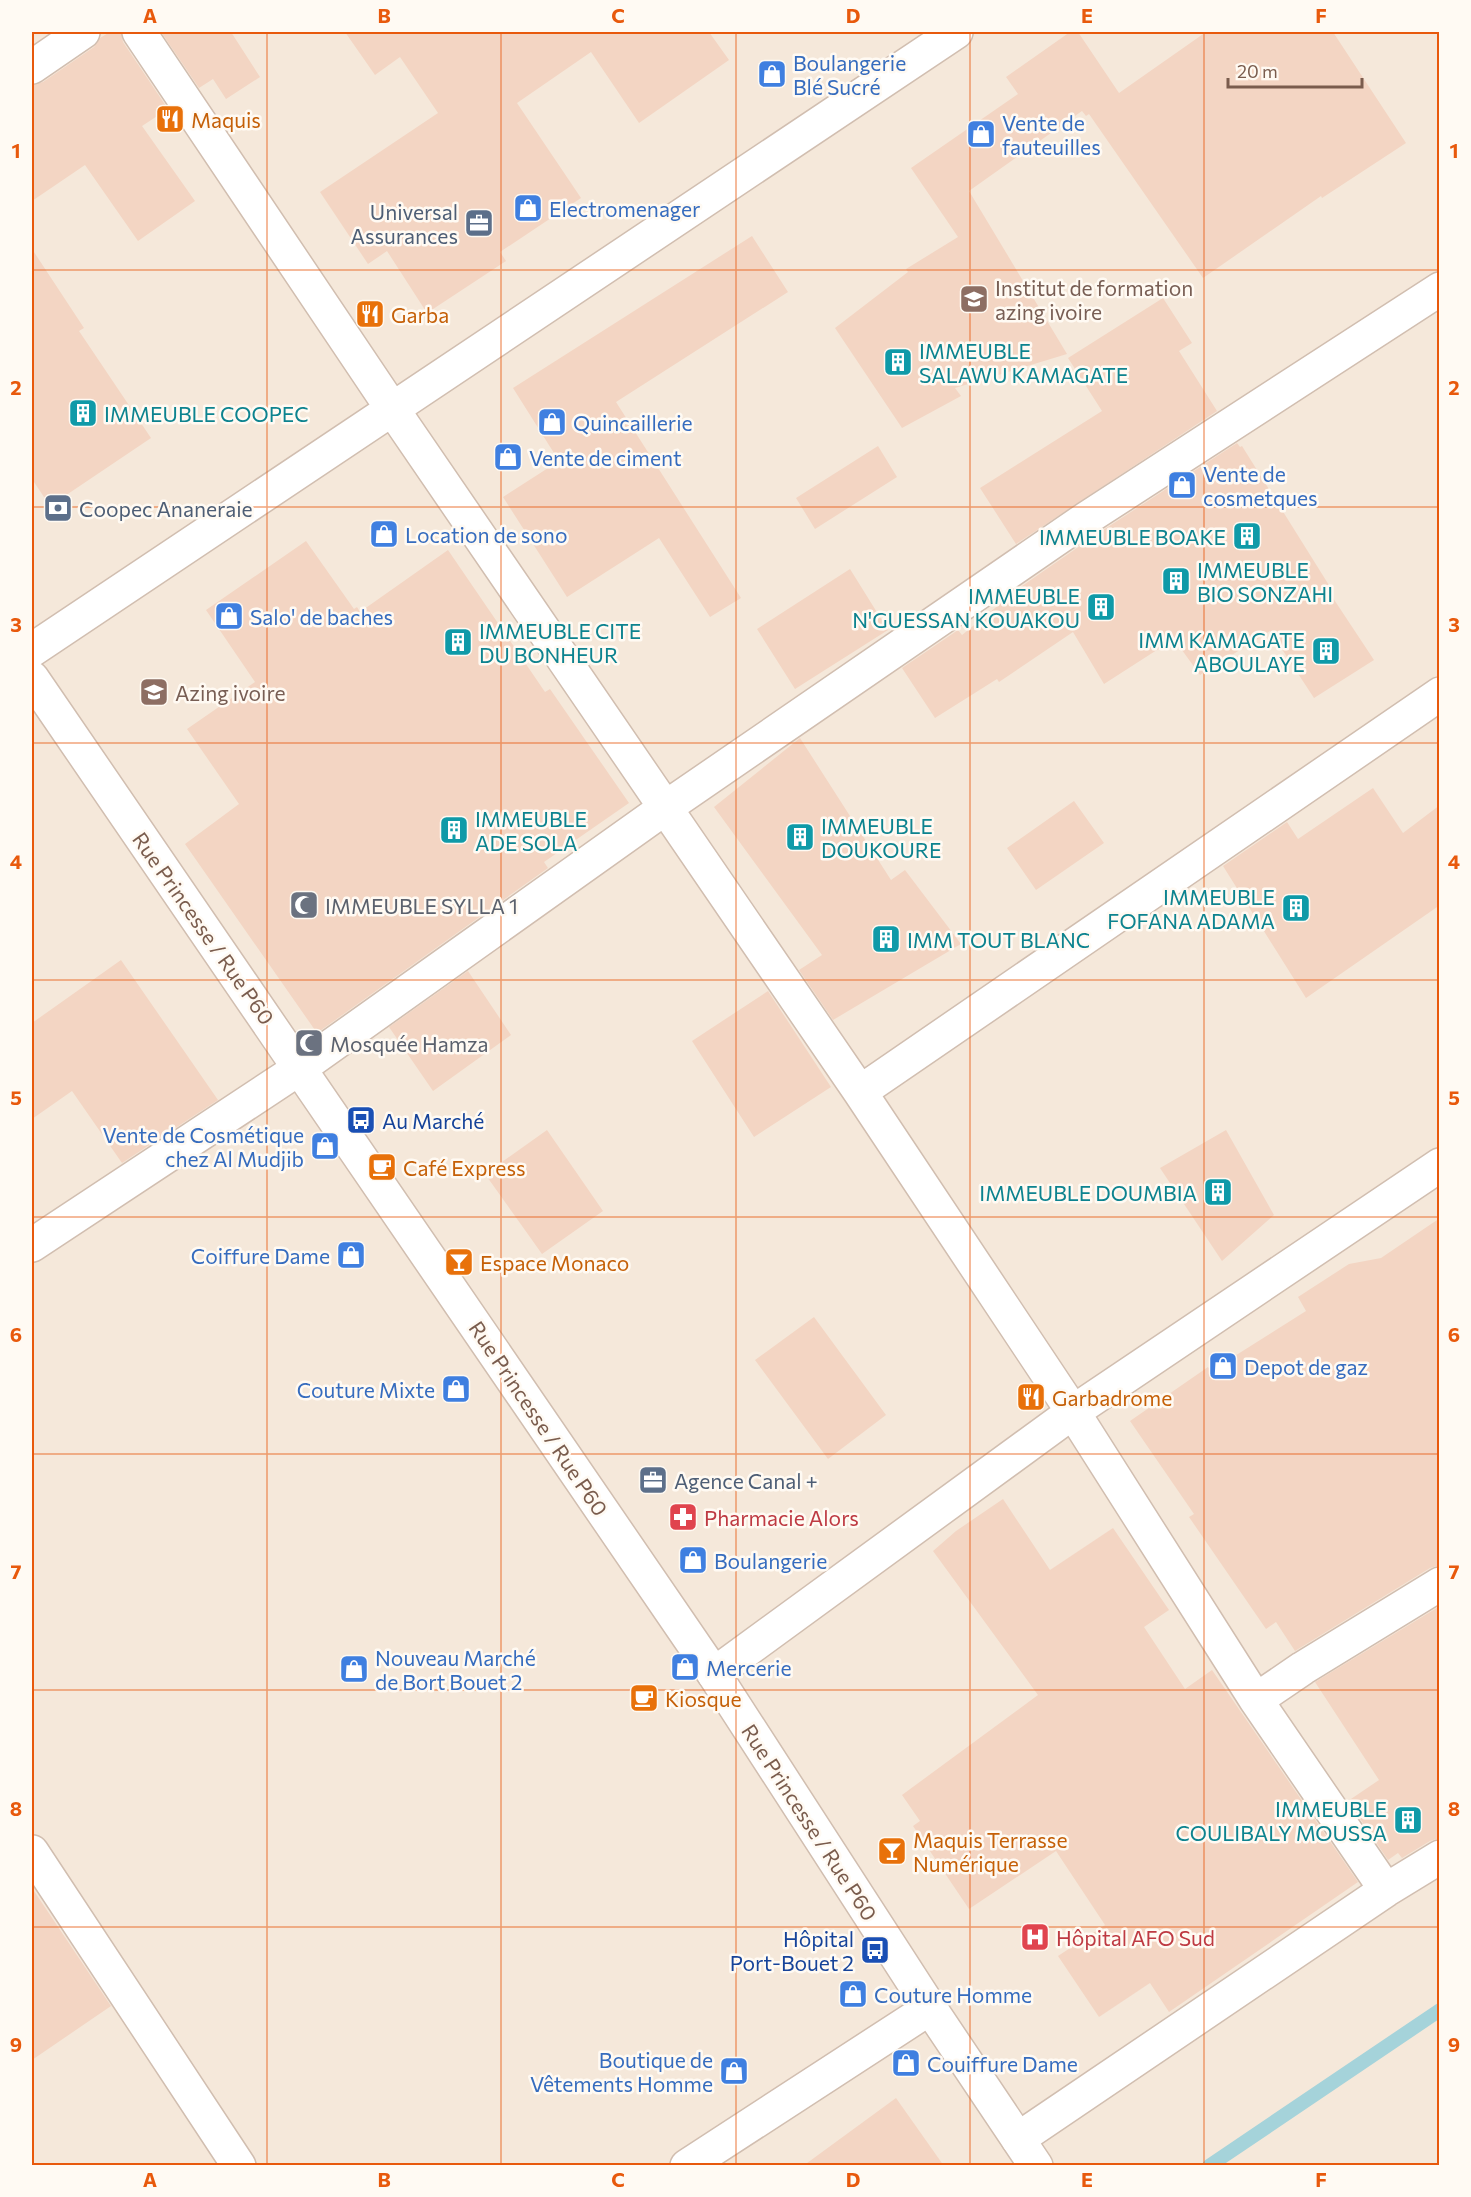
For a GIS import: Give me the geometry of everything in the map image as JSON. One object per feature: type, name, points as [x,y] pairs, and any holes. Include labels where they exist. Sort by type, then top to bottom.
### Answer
[{"type":"street","points":[[32,67],[83,32]]},
{"type":"street","points":[[139,32],[393,410],[860,1092],[1073,1413],[1256,1700],[1386,1890]]},
{"type":"street","points":[[32,650],[957,32]]},
{"type":"street","points":[[32,1245],[300,1068],[665,808],[1156,472],[1440,289]]},
{"type":"street","name":"Rue Princesse / Rue P60","points":[[32,678],[714,1674],[930,2008],[1036,2166]]},
{"type":"street","points":[[860,1092],[1440,694]]},
{"type":"street","points":[[714,1674],[1073,1413],[1440,1165]]},
{"type":"street","points":[[1256,1700],[1303,1668],[1440,1584]]},
{"type":"street","points":[[32,1852],[239,2166]]},
{"type":"street","points":[[1018,2139],[1386,1890],[1440,1857]]},
{"type":"street","points":[[687,2166],[930,2008]]},
{"type":"shaded area","points":[[32,32],[1439,32],[1439,2165],[32,2165]]},
{"type":"building","points":[[110,32],[121,32],[123,42],[168,109],[142,126],[195,201],[138,241],[85,165],[32,201],[32,85],[43,82],[94,47],[100,38]]},
{"type":"building","points":[[161,32],[231,32],[260,77],[226,99],[213,79],[199,88]]},
{"type":"building","points":[[345,32],[709,32],[729,60],[639,123],[591,52],[517,103],[581,198],[500,252],[506,261],[427,313],[387,251],[368,264],[320,192],[438,113],[400,57],[375,75]]},
{"type":"building","points":[[1070,32],[1078,32],[1119,93],[1206,32],[1333,32],[1406,143],[1322,198],[1321,196],[1203,278],[1089,114],[1086,116],[1082,111],[969,191],[1067,354],[955,388],[961,396],[902,428],[835,328],[908,272],[906,269],[958,237],[911,168],[1018,94],[1006,77]]},
{"type":"building","points":[[752,236],[788,292],[616,402],[741,598],[710,617],[659,538],[567,597],[503,497],[559,461],[513,388]]},
{"type":"building","name":"IMMEUBLE COOPEC","points":[[32,249],[84,328],[79,331],[151,438],[50,506],[32,479]]},
{"type":"building","points":[[1163,298],[1192,343],[1179,351],[1217,411],[1016,544],[980,488],[1102,411],[1068,358]]},
{"type":"building","points":[[1237,443],[1240,447],[1242,446],[1332,590],[1329,592],[1374,660],[1314,698],[1270,631],[1200,675],[1174,639],[1104,684],[1073,632],[999,682],[997,679],[935,718],[902,668],[958,630],[962,635],[1022,586]]},
{"type":"building","points":[[878,446],[897,477],[815,529],[796,498]]},
{"type":"building","points":[[306,541],[354,609],[357,607],[360,612],[448,550],[545,692],[550,689],[629,803],[544,862],[548,868],[317,1033],[185,844],[239,804],[187,729],[255,682],[206,610]]},
{"type":"building","points":[[850,569],[888,630],[795,689],[757,629]]},
{"type":"building","points":[[800,738],[891,880],[905,870],[961,944],[833,1020],[799,970],[822,955],[714,807]]},
{"type":"building","points":[[1373,788],[1403,833],[1440,805],[1440,905],[1306,998],[1223,866],[1287,822],[1298,839]]},
{"type":"building","points":[[1074,801],[1104,843],[1036,890],[1007,848]]},
{"type":"building","points":[[121,960],[218,1100],[122,1163],[72,1091],[32,1119],[32,1023]]},
{"type":"building","points":[[468,971],[511,1035],[433,1091],[389,1027]]},
{"type":"building","points":[[768,991],[831,1087],[754,1137],[692,1041]]},
{"type":"building","points":[[547,1130],[603,1211],[542,1254],[485,1174]]},
{"type":"building","name":"IMMEUBLE DOUMBIA","points":[[1226,1130],[1274,1215],[1222,1261],[1160,1168]]},
{"type":"building","points":[[1440,1218],[1440,1565],[1430,1568],[1295,1651],[1276,1622],[1266,1629],[1189,1517],[1194,1514],[1130,1421],[1208,1367],[1211,1371],[1306,1311],[1298,1297],[1349,1264],[1381,1258]]},
{"type":"building","points":[[814,1317],[886,1415],[828,1459],[755,1360]]},
{"type":"building","points":[[1003,1499],[1050,1570],[1113,1528],[1169,1610],[1144,1627],[1185,1689],[1212,1670],[1358,1882],[1169,2012],[1150,1983],[1099,2017],[1058,1956],[1105,1925],[1056,1851],[969,1909],[913,1826],[920,1821],[902,1795],[1038,1695],[933,1551],[956,1531]]},
{"type":"building","points":[[1440,1606],[1440,1838],[1430,1841],[1402,1858],[1398,1853],[1388,1860],[1348,1801],[1379,1780],[1315,1682]]},
{"type":"building","points":[[32,1888],[111,2006],[32,2060]]},
{"type":"building","points":[[896,2098],[944,2166],[803,2166]]},
{"type":"waterway","points":[[1209,2166],[1440,2010]]},
{"type":"place","name":"Boulangerie Blé Sucré","points":[[772,74]]},
{"type":"place","name":"Maquis","points":[[170,119]]},
{"type":"place","name":"Vente de fauteuilles","points":[[981,134]]},
{"type":"place","name":"Electromenager","points":[[528,208]]},
{"type":"place","name":"Universal Assurances","points":[[479,223]]},
{"type":"place","name":"Institut de formation azing ivoire","points":[[974,299]]},
{"type":"place","name":"Garba","points":[[370,314]]},
{"type":"place","name":"IMMEUBLE SALAWU KAMAGATE","points":[[898,362]]},
{"type":"place","name":"IMMEUBLE COOPEC","points":[[83,413]]},
{"type":"place","name":"Quincaillerie","points":[[552,422]]},
{"type":"place","name":"Vente de ciment","points":[[508,457]]},
{"type":"place","name":"Vente de cosmetques","points":[[1182,485]]},
{"type":"place","name":"Coopec Ananeraie","points":[[58,508]]},
{"type":"place","name":"Location de sono","points":[[384,534]]},
{"type":"place","name":"IMMEUBLE BOAKE","points":[[1247,536]]},
{"type":"place","name":"IMMEUBLE BIO SONZAHI","points":[[1176,581]]},
{"type":"place","name":"IMMEUBLE N'GUESSAN KOUAKOU","points":[[1101,607]]},
{"type":"place","name":"Salo' de baches","points":[[229,616]]},
{"type":"place","name":"IMMEUBLE CITE DU BONHEUR","points":[[458,642]]},
{"type":"place","name":"IMM KAMAGATE ABOULAYE","points":[[1326,651]]},
{"type":"place","name":"Azing ivoire","points":[[154,692]]},
{"type":"place","name":"IMMEUBLE ADE SOLA","points":[[454,830]]},
{"type":"place","name":"IMMEUBLE DOUKOURE","points":[[800,837]]},
{"type":"place","name":"IMMEUBLE SYLLA 1","points":[[304,905]]},
{"type":"place","name":"IMMEUBLE FOFANA ADAMA","points":[[1296,908]]},
{"type":"place","name":"IMM TOUT BLANC","points":[[886,939]]},
{"type":"place","name":"Mosquée Hamza","points":[[309,1043]]},
{"type":"place","name":"Au Marché","points":[[361,1120]]},
{"type":"place","name":"Vente de Cosmétique chez Al Mudjib","points":[[325,1146]]},
{"type":"place","name":"Café Express","points":[[382,1167]]},
{"type":"place","name":"IMMEUBLE DOUMBIA","points":[[1218,1192]]},
{"type":"place","name":"Coiffure Dame","points":[[351,1255]]},
{"type":"place","name":"Espace Monaco","points":[[459,1262]]},
{"type":"place","name":"Depot de gaz","points":[[1223,1366]]},
{"type":"place","name":"Couture Mixte","points":[[456,1389]]},
{"type":"place","name":"Garbadrome","points":[[1031,1397]]},
{"type":"place","name":"Agence Canal +","points":[[653,1480]]},
{"type":"place","name":"Pharmacie Alors","points":[[683,1517]]},
{"type":"place","name":"Boulangerie","points":[[693,1560]]},
{"type":"place","name":"Mercerie","points":[[685,1667]]},
{"type":"place","name":"Nouveau Marché de Bort Bouet 2","points":[[354,1669]]},
{"type":"place","name":"Kiosque","points":[[644,1698]]},
{"type":"place","name":"IMMEUBLE COULIBALY MOUSSA","points":[[1408,1820]]},
{"type":"place","name":"Maquis Terrasse Numérique","points":[[892,1851]]},
{"type":"place","name":"Hôpital AFO Sud","points":[[1035,1937]]},
{"type":"place","name":"Hôpital Port-Bouet 2","points":[[875,1950]]},
{"type":"place","name":"Couture Homme","points":[[853,1994]]},
{"type":"place","name":"Couiffure Dame","points":[[906,2063]]},
{"type":"place","name":"Boutique de Vêtements Homme","points":[[734,2071]]}]
